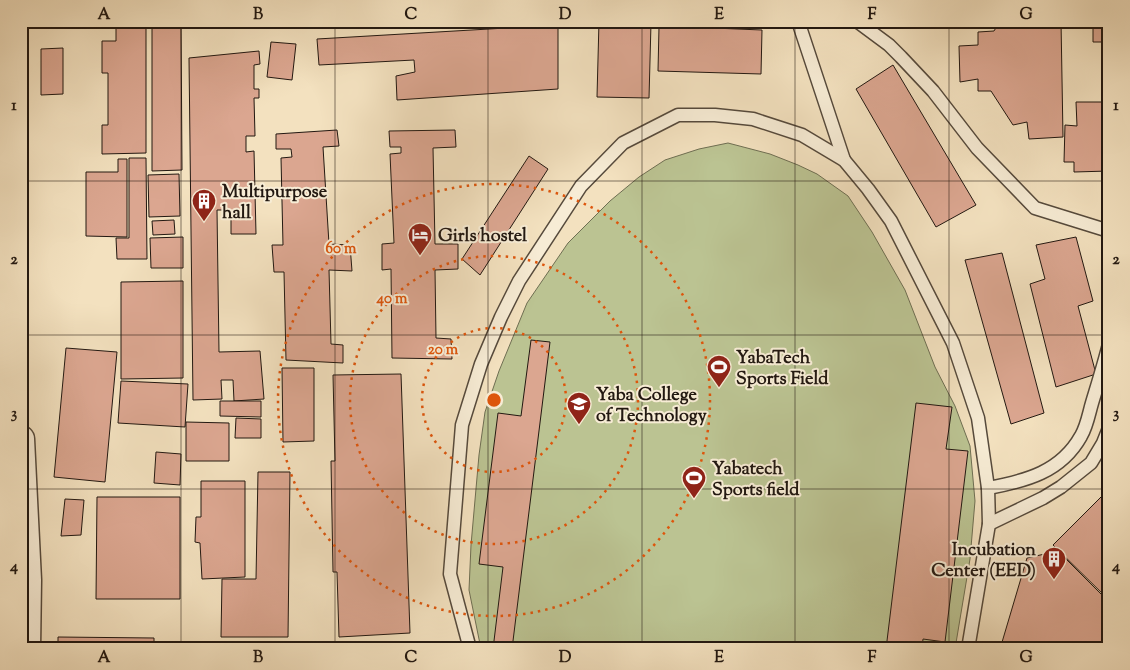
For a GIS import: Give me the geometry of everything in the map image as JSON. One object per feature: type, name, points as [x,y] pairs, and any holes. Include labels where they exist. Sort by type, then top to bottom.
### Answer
[{"type":"street","points":[[21,439],[28,580],[27,649]]},
{"type":"lane","points":[[798,21],[844,160]]},
{"type":"lane","points":[[855,21],[889,45],[934,91],[977,148],[1035,208],[1109,231]]},
{"type":"lane","points":[[470,649],[450,574],[462,425],[481,364],[501,317],[519,281],[581,186],[623,142],[678,116],[715,115],[753,119],[802,135],[844,160],[868,188],[891,221],[953,343],[978,418],[988,488],[989,524],[968,649]]},
{"type":"lane","points":[[988,488],[1012,484],[1040,474],[1058,464],[1070,453],[1082,434],[1109,344]]},
{"type":"lane","points":[[989,524],[1055,491],[1091,463],[1103,443],[1109,428]]},
{"type":"green space","name":"YabaTech Sports Field","points":[[728,143],[770,154],[798,165],[817,174],[848,196],[872,232],[905,290],[935,367],[955,406],[970,446],[975,501],[970,559],[955,649],[481,649],[469,590],[479,455],[485,412],[499,371],[527,303],[568,243],[610,201],[639,177],[665,160],[699,149]]},
{"type":"building","points":[[152,21],[181,21],[182,170],[152,171]]},
{"type":"building","points":[[599,21],[661,21],[661,23],[651,23],[649,98],[597,97]]},
{"type":"building","points":[[697,21],[713,21],[713,28],[762,30],[761,74],[658,71],[659,27],[697,28]]},
{"type":"building","points":[[1000,21],[1061,21],[1063,137],[1029,139],[1027,122],[1013,125],[991,91],[978,91],[978,79],[960,82],[959,46],[978,45],[978,32],[994,31]]},
{"type":"building","points":[[1093,21],[1109,21],[1109,171],[1074,172],[1074,162],[1064,162],[1065,125],[1077,126],[1076,102],[1103,102],[1104,42],[1093,42]]},
{"type":"building","points":[[146,23],[146,153],[102,154],[102,125],[108,125],[108,73],[102,73],[102,41],[116,41],[116,24]]},
{"type":"building","points":[[558,25],[558,89],[397,100],[396,76],[415,72],[414,60],[319,65],[317,39]]},
{"type":"building","points":[[271,42],[296,44],[292,80],[267,77]]},
{"type":"building","points":[[63,48],[63,94],[41,95],[41,49]]},
{"type":"building","name":"Multipurpose hall","points":[[259,51],[260,64],[254,65],[254,89],[259,89],[259,98],[254,98],[255,136],[246,136],[246,152],[254,151],[256,234],[231,234],[231,210],[217,210],[219,352],[260,351],[264,399],[234,401],[233,380],[221,380],[222,399],[193,400],[189,58]]},
{"type":"building","points":[[893,65],[976,205],[936,227],[856,89]]},
{"type":"building","points":[[337,130],[339,146],[323,147],[329,244],[350,245],[352,271],[329,270],[331,344],[343,345],[343,363],[286,360],[284,272],[274,272],[272,245],[283,245],[281,158],[292,157],[291,149],[276,149],[276,134]]},
{"type":"building","name":"Girls hostel","points":[[455,130],[456,147],[433,148],[435,244],[458,244],[458,269],[435,270],[436,338],[451,339],[452,359],[392,358],[391,269],[382,270],[382,244],[394,243],[390,154],[401,153],[401,147],[390,147],[389,131]]},
{"type":"building","points":[[529,156],[548,169],[480,275],[462,259]]},
{"type":"building","points":[[129,158],[146,158],[147,259],[117,259],[116,238],[129,238]]},
{"type":"building","points":[[118,159],[127,159],[127,237],[86,236],[86,172],[118,172]]},
{"type":"building","points":[[179,174],[180,216],[149,217],[148,175]]},
{"type":"building","points":[[174,220],[175,234],[153,235],[152,221]]},
{"type":"building","points":[[183,237],[183,268],[151,268],[150,238]]},
{"type":"building","points":[[1076,237],[1093,301],[1078,306],[1096,374],[1056,387],[1030,284],[1045,279],[1036,245]]},
{"type":"building","points":[[1002,253],[1044,413],[1011,424],[965,260]]},
{"type":"building","points":[[183,281],[183,378],[121,379],[121,282]]},
{"type":"building","points":[[531,340],[550,342],[512,649],[493,649],[503,567],[479,564],[498,413],[521,416]]},
{"type":"building","points":[[66,348],[117,352],[105,482],[54,477]]},
{"type":"building","points":[[282,368],[314,368],[314,441],[283,442]]},
{"type":"building","points":[[401,374],[410,633],[339,637],[337,572],[333,572],[331,461],[335,461],[333,375]]},
{"type":"building","points":[[121,381],[188,384],[185,427],[118,423]]},
{"type":"building","points":[[220,401],[261,401],[261,417],[220,416]]},
{"type":"building","points":[[916,403],[952,407],[946,449],[968,451],[945,642],[923,639],[922,649],[886,649]]},
{"type":"building","points":[[236,418],[261,419],[261,438],[235,438]]},
{"type":"building","points":[[186,422],[229,423],[229,461],[186,461]]},
{"type":"building","points":[[156,452],[181,454],[180,485],[154,483]]},
{"type":"building","points":[[258,472],[290,472],[288,637],[221,637],[222,579],[256,579]]},
{"type":"building","points":[[201,481],[245,481],[245,577],[202,579],[200,543],[195,542],[196,517],[201,517]]},
{"type":"building","points":[[1109,489],[1109,600],[1053,545]]},
{"type":"building","points":[[97,497],[180,497],[180,599],[96,599]]},
{"type":"building","points":[[65,499],[84,500],[81,535],[61,536]]},
{"type":"building","name":"Incubation Center (EED)","points":[[1058,551],[1109,602],[1109,640],[1107,649],[1000,649],[1027,558]]},
{"type":"building","points":[[58,637],[154,638],[154,649],[58,649]]},
{"type":"place","name":"Multipurpose hall","points":[[204,222]]},
{"type":"place","name":"Girls hostel","points":[[420,256]]},
{"type":"place","name":"YabaTech Sports Field","points":[[719,388]]},
{"type":"place","name":"Yaba College of Technology","points":[[579,425]]},
{"type":"place","name":"Yabatech Sports field","points":[[694,499]]},
{"type":"place","name":"Incubation Center (EED)","points":[[1054,580]]}]
